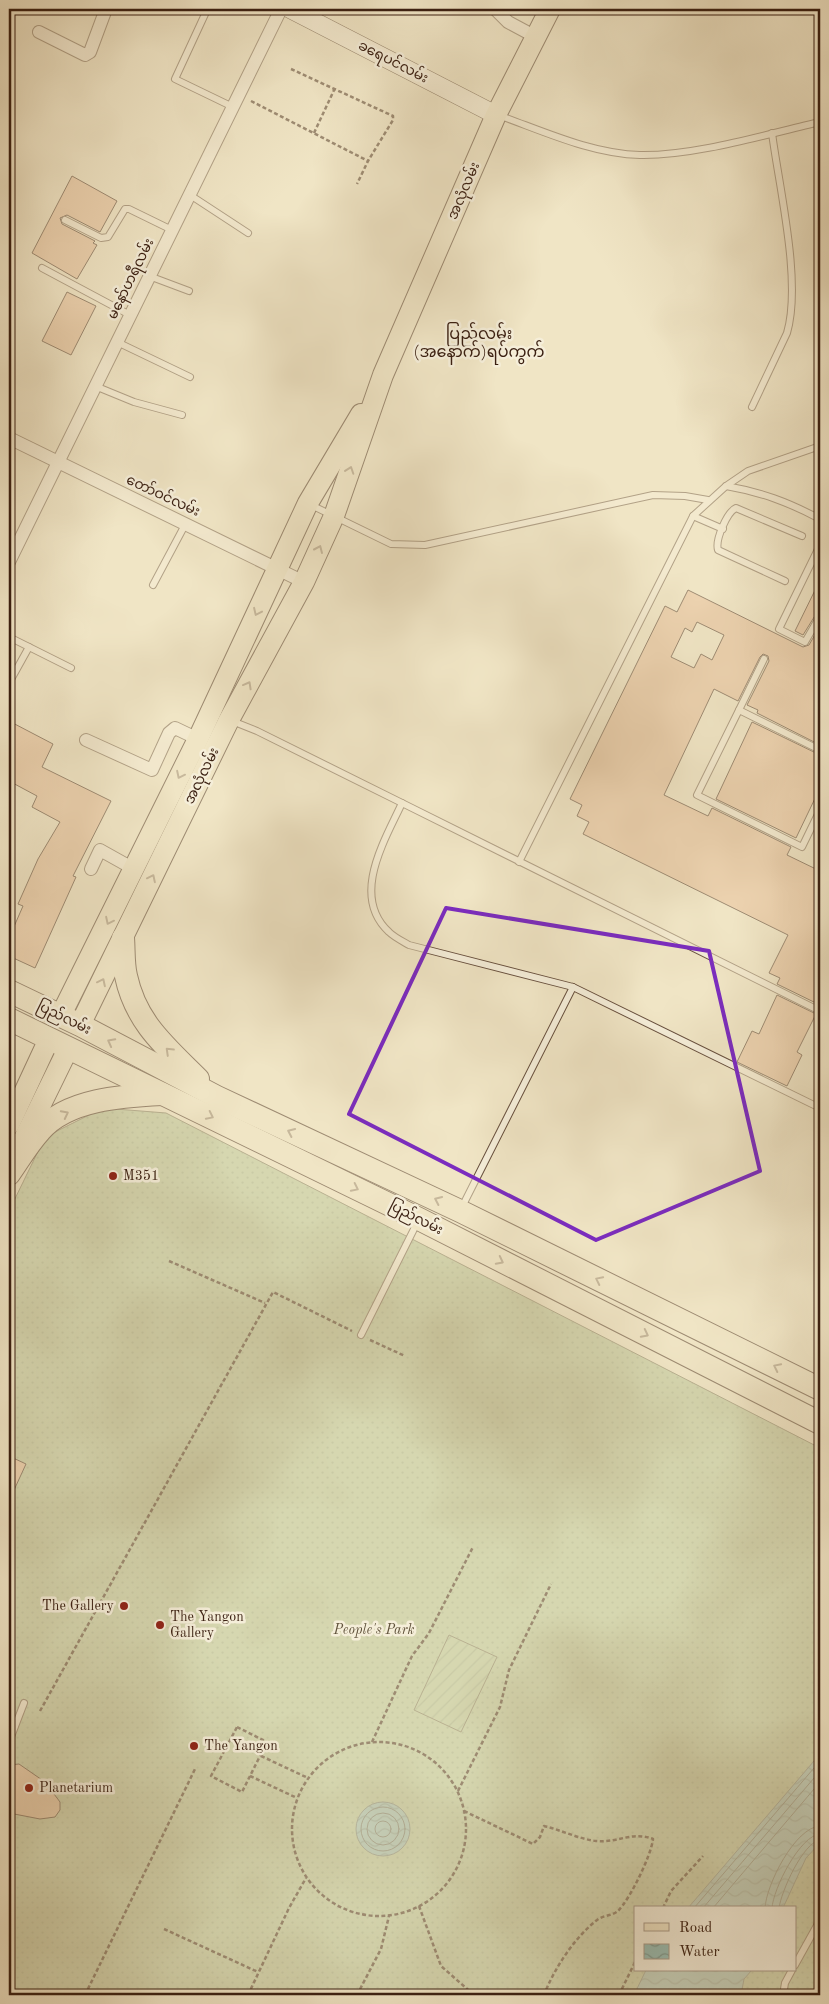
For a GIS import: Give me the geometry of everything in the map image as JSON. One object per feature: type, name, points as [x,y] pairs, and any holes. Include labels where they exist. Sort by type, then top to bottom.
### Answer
[{"type":"highway","points":[[123,938],[126,976],[144,1021],[152,1034],[217,1097]]},
{"type":"highway","name":"ပြည်လမ်း","points":[[9,992],[70,1021],[217,1097],[460,1211],[820,1389]]},
{"type":"highway","name":"ပြည်လမ်း","points":[[9,1019],[166,1094],[817,1418]]},
{"type":"highway","name":"အလုံလမ်း","points":[[59,1044],[70,1021]]},
{"type":"highway","points":[[9,1173],[41,1129],[62,1115],[84,1105],[116,1096],[166,1094]]},
{"type":"main road","name":"အလုံလမ်း","points":[[70,1021],[134,869],[198,739],[220,715],[304,582],[334,516],[383,375],[496,115],[550,9]]},
{"type":"main road","name":"အလုံလမ်း","points":[[70,1021],[123,938],[220,715],[278,568],[308,503],[383,375]]},
{"type":"main road","name":"အလုံလမ်း","points":[[9,1125],[59,1044]]},
{"type":"main road","name":"အလုံလမ်း","points":[[9,1173],[59,1044]]},
{"type":"street","points":[[40,32],[85,55],[90,52],[106,9]]},
{"type":"street","name":"မနော်ဟရီလမ်း","points":[[9,562],[281,9]]},
{"type":"street","name":"ခရေပင်လမ်း","points":[[290,9],[496,115]]},
{"type":"street","points":[[494,9],[508,22],[536,37]]},
{"type":"street","name":"တော်ဝင်လမ်း","points":[[9,438],[304,582]]},
{"type":"street","points":[[86,740],[152,770],[169,733],[175,728],[198,739]]},
{"type":"street","points":[[91,869],[100,850],[134,869]]},
{"type":"lane","points":[[206,12],[175,79],[233,107]]},
{"type":"lane","points":[[496,115],[578,144],[641,155],[712,146],[820,122]]},
{"type":"lane","points":[[752,407],[787,333],[791,320],[790,264],[772,133]]},
{"type":"lane","points":[[190,196],[248,233]]},
{"type":"lane","points":[[65,220],[101,238],[108,237],[125,209],[129,208],[172,230]]},
{"type":"lane","points":[[42,268],[130,315]]},
{"type":"lane","points":[[149,276],[189,292]]},
{"type":"lane","points":[[117,342],[190,377]]},
{"type":"lane","points":[[95,386],[134,402],[182,415]]},
{"type":"lane","points":[[519,862],[693,516],[708,500],[748,471],[820,446]]},
{"type":"lane","points":[[726,486],[754,491],[789,502],[820,519]]},
{"type":"lane","points":[[308,503],[391,544],[425,545],[653,495],[685,496],[708,500]]},
{"type":"lane","points":[[786,581],[718,550],[717,546],[723,529],[732,511],[736,508],[802,536]]},
{"type":"lane","points":[[693,516],[723,529]]},
{"type":"lane","points":[[153,585],[186,523]]},
{"type":"lane","points":[[820,545],[779,629],[805,642],[820,616]]},
{"type":"lane","points":[[9,636],[72,668]]},
{"type":"lane","points":[[9,683],[29,647]]},
{"type":"lane","points":[[764,658],[697,795],[802,847],[820,810]]},
{"type":"lane","points":[[739,710],[820,750]]},
{"type":"lane","points":[[220,715],[257,731],[402,802],[820,1011]]},
{"type":"lane","points":[[402,802],[374,866],[372,883],[372,900],[388,932],[408,945],[573,987],[820,1108]]},
{"type":"lane","points":[[460,1211],[573,987]]},
{"type":"lane","points":[[361,1335],[418,1220]]},
{"type":"lane","points":[[9,1742],[24,1703]]},
{"type":"lane","points":[[796,1963],[820,1920]]},
{"type":"lane","points":[[783,1995],[785,1983],[791,1972]]},
{"type":"path","points":[[291,69],[393,116],[393,120],[368,161],[357,184]]},
{"type":"path","points":[[314,133],[335,88]]},
{"type":"path","points":[[238,95],[368,161]]},
{"type":"path","points":[[169,1261],[265,1303]]},
{"type":"path","points":[[40,1711],[272,1292],[405,1356]]},
{"type":"path","points":[[372,1742],[412,1656],[429,1632],[473,1546]]},
{"type":"path","points":[[458,1791],[500,1707],[509,1670],[551,1584]]},
{"type":"path","points":[[237,1727],[267,1742],[250,1776],[242,1792],[211,1776],[237,1727]]},
{"type":"path","points":[[372,1742],[391,1742],[421,1751],[446,1771],[462,1798],[467,1829],[461,1860],[444,1887],[420,1906],[389,1916],[365,1915],[342,1908],[322,1896],[306,1878],[295,1853],[292,1825],[297,1798],[308,1778],[331,1756],[360,1743],[372,1742]]},
{"type":"path","points":[[261,1756],[308,1778]]},
{"type":"path","points":[[85,1995],[196,1767]]},
{"type":"path","points":[[250,1776],[297,1798]]},
{"type":"path","points":[[464,1810],[533,1844],[540,1837],[544,1826],[595,1841],[607,1841],[640,1834],[653,1839],[651,1852],[626,1901],[616,1912],[598,1918],[570,1949],[544,1995]]},
{"type":"path","points":[[664,1906],[671,1891],[703,1856]]},
{"type":"path","points":[[248,1995],[289,1908],[306,1878]]},
{"type":"path","points":[[420,1906],[441,1966],[474,1995]]},
{"type":"path","points":[[357,1995],[381,1948],[389,1916]]},
{"type":"path","points":[[164,1929],[258,1972]]},
{"type":"path","points":[[619,1995],[634,1964]]},
{"type":"highlighted area","points":[[446,908],[709,951],[760,1171],[596,1240],[349,1114]]},
{"type":"green space","name":"People's Park","points":[[103,1108],[166,1113],[820,1448],[820,1995],[9,1995],[9,1211],[45,1137]]},
{"type":"green space","points":[[449,1635],[497,1657],[461,1732],[414,1710]]},
{"type":"water","points":[[820,1754],[820,1843],[806,1858],[784,1906],[690,1906]]},
{"type":"water","points":[[378,1802],[388,1802],[398,1806],[406,1814],[410,1829],[406,1844],[398,1852],[388,1856],[378,1856],[368,1852],[360,1844],[356,1834],[356,1824],[360,1814],[368,1806]]},
{"type":"water","points":[[645,1972],[750,1972],[744,1979],[741,1995],[634,1995]]},
{"type":"building","points":[[72,176],[117,201],[100,232],[67,215],[60,218],[62,224],[95,241],[93,243],[97,245],[77,279],[32,253]]},
{"type":"building","points":[[67,292],[96,306],[71,355],[42,341]]},
{"type":"building","points":[[820,580],[820,611],[816,614],[803,635],[795,631]]},
{"type":"building","points":[[688,590],[803,647],[809,645],[820,626],[820,745],[757,713],[758,710],[747,705],[769,661],[768,656],[763,654],[738,701],[714,689],[664,795],[708,816],[712,808],[791,847],[787,855],[820,871],[820,1005],[777,984],[780,978],[769,973],[788,935],[583,834],[589,822],[577,816],[582,805],[570,799],[665,606],[677,612]],"holes":[[[697,622],[724,635],[712,660],[701,654],[694,668],[671,657],[685,628],[692,632]]]},
{"type":"building","points":[[9,721],[53,744],[42,767],[111,801],[73,876],[76,877],[35,968],[9,956],[9,938],[23,906],[18,904],[38,859],[60,822],[32,807],[37,796],[9,781]]},
{"type":"building","points":[[752,722],[820,755],[820,788],[796,838],[716,799]]},
{"type":"building","points":[[777,995],[816,1014],[797,1052],[802,1055],[787,1086],[737,1062],[752,1031],[759,1034]]},
{"type":"building","points":[[9,1456],[26,1464],[9,1501]]},
{"type":"building","name":"Planetarium","points":[[19,1764],[45,1782],[60,1802],[60,1810],[55,1817],[40,1819],[9,1813],[9,1765]]},
{"type":"place","name":"M351","points":[[113,1176]]},
{"type":"place","name":"The Gallery","points":[[124,1606]]},
{"type":"place","name":"The Yangon Gallery","points":[[160,1625]]},
{"type":"place","name":"The Yangon","points":[[194,1746]]},
{"type":"place","name":"Planetarium","points":[[29,1788]]},
{"type":"district","name":"ပြည်လမ်း (အနောက်)ရပ်ကွက်","points":[[479,344]]}]
